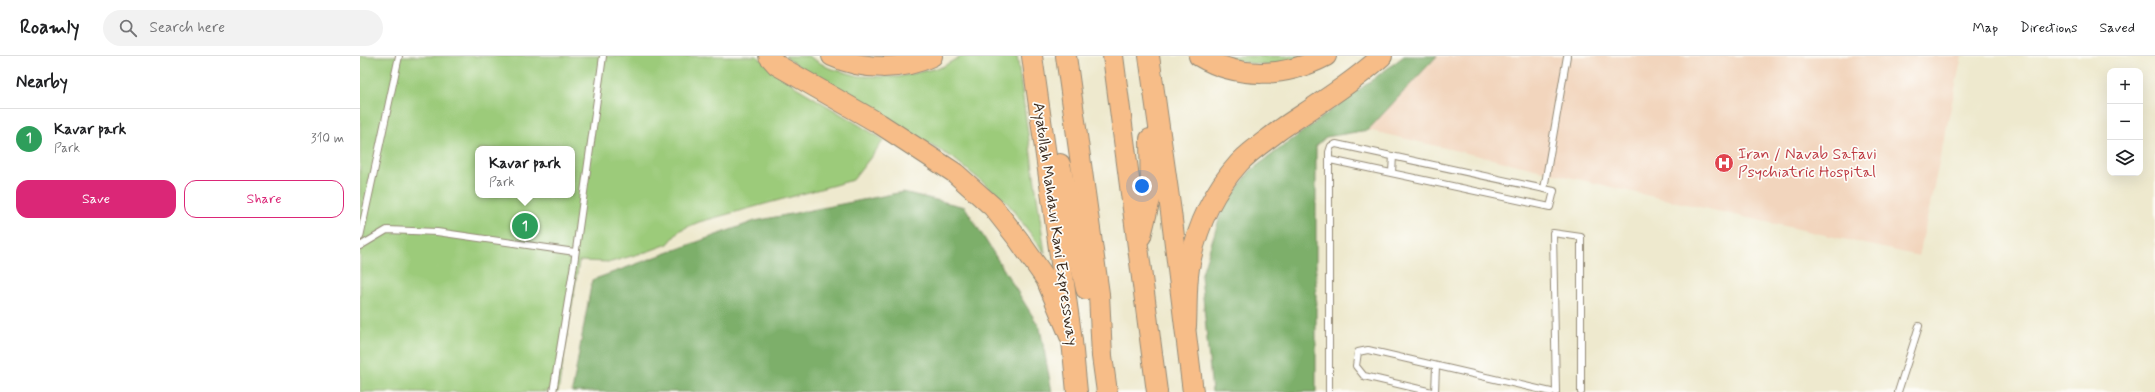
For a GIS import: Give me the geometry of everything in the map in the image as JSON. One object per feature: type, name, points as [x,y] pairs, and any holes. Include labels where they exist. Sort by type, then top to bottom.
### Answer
[{"type":"highway","points":[[769,56],[777,64],[880,124],[955,173],[993,207],[1046,279],[1072,341]]},
{"type":"highway","points":[[832,56],[857,64],[878,67],[901,65],[932,56]]},
{"type":"highway","name":"Ayatollah Mahdavi Kani Expressway","points":[[1032,56],[1042,118],[1072,341],[1077,392]]},
{"type":"highway","name":"Ayatollah Mahdavi Kani Expressway","points":[[1066,56],[1099,294],[1102,356],[1108,392]]},
{"type":"highway","points":[[1113,56],[1156,392]]},
{"type":"highway","points":[[1199,56],[1222,67],[1258,73],[1293,70],[1326,56]]},
{"type":"highway","points":[[1186,326],[1189,269],[1197,236],[1213,198],[1225,180],[1239,163],[1258,146],[1338,90],[1382,56]]},
{"type":"highway","points":[[1138,248],[1151,195],[1150,65]]},
{"type":"highway","points":[[1150,65],[1171,212],[1178,279],[1186,326],[1193,392]]},
{"type":"highway","points":[[1042,118],[1059,160],[1102,356]]},
{"type":"lane","points":[[360,237],[399,56]]},
{"type":"lane","points":[[553,392],[603,56]]},
{"type":"lane","points":[[1544,189],[1566,56]]},
{"type":"lane","points":[[1329,392],[1330,160],[1328,152],[1331,146],[1336,144],[1554,191],[1550,208],[1392,172],[1330,160]]},
{"type":"lane","points":[[1392,172],[1393,156]]},
{"type":"lane","points":[[360,246],[387,230],[437,232],[575,252]]},
{"type":"lane","points":[[1556,392],[1553,233],[1581,237],[1581,392]]},
{"type":"lane","points":[[1898,392],[1919,326]]},
{"type":"lane","points":[[1436,366],[1433,392],[1364,376],[1356,366],[1358,352],[1368,350],[1551,392]]},
{"type":"shaded area","name":"Iran / Navab Safavi Psychiatric Hospital","points":[[1437,56],[1962,56],[1919,256],[1650,196],[1368,130]]},
{"type":"green space","points":[[360,56],[757,56],[796,87],[884,140],[853,180],[699,222],[680,230],[668,244],[649,251],[611,262],[579,261],[558,392],[360,392]]},
{"type":"green space","points":[[785,56],[808,56],[829,68],[859,76],[898,77],[942,67],[961,56],[1017,56],[1045,253],[1006,201],[953,158],[808,73]]},
{"type":"green space","points":[[1207,56],[1318,56],[1281,68]]},
{"type":"green space","points":[[1404,56],[1437,56],[1368,130],[1326,137],[1316,146],[1316,392],[1212,392],[1201,276],[1222,210],[1250,171]]},
{"type":"green space","points":[[903,192],[965,207],[1040,328],[1052,392],[572,392],[592,280],[755,221]]},
{"type":"place","name":"Iran / Navab Safavi Psychiatric Hospital","points":[[1724,163]]},
{"type":"place","name":"Kavar park","points":[[525,226]]}]
